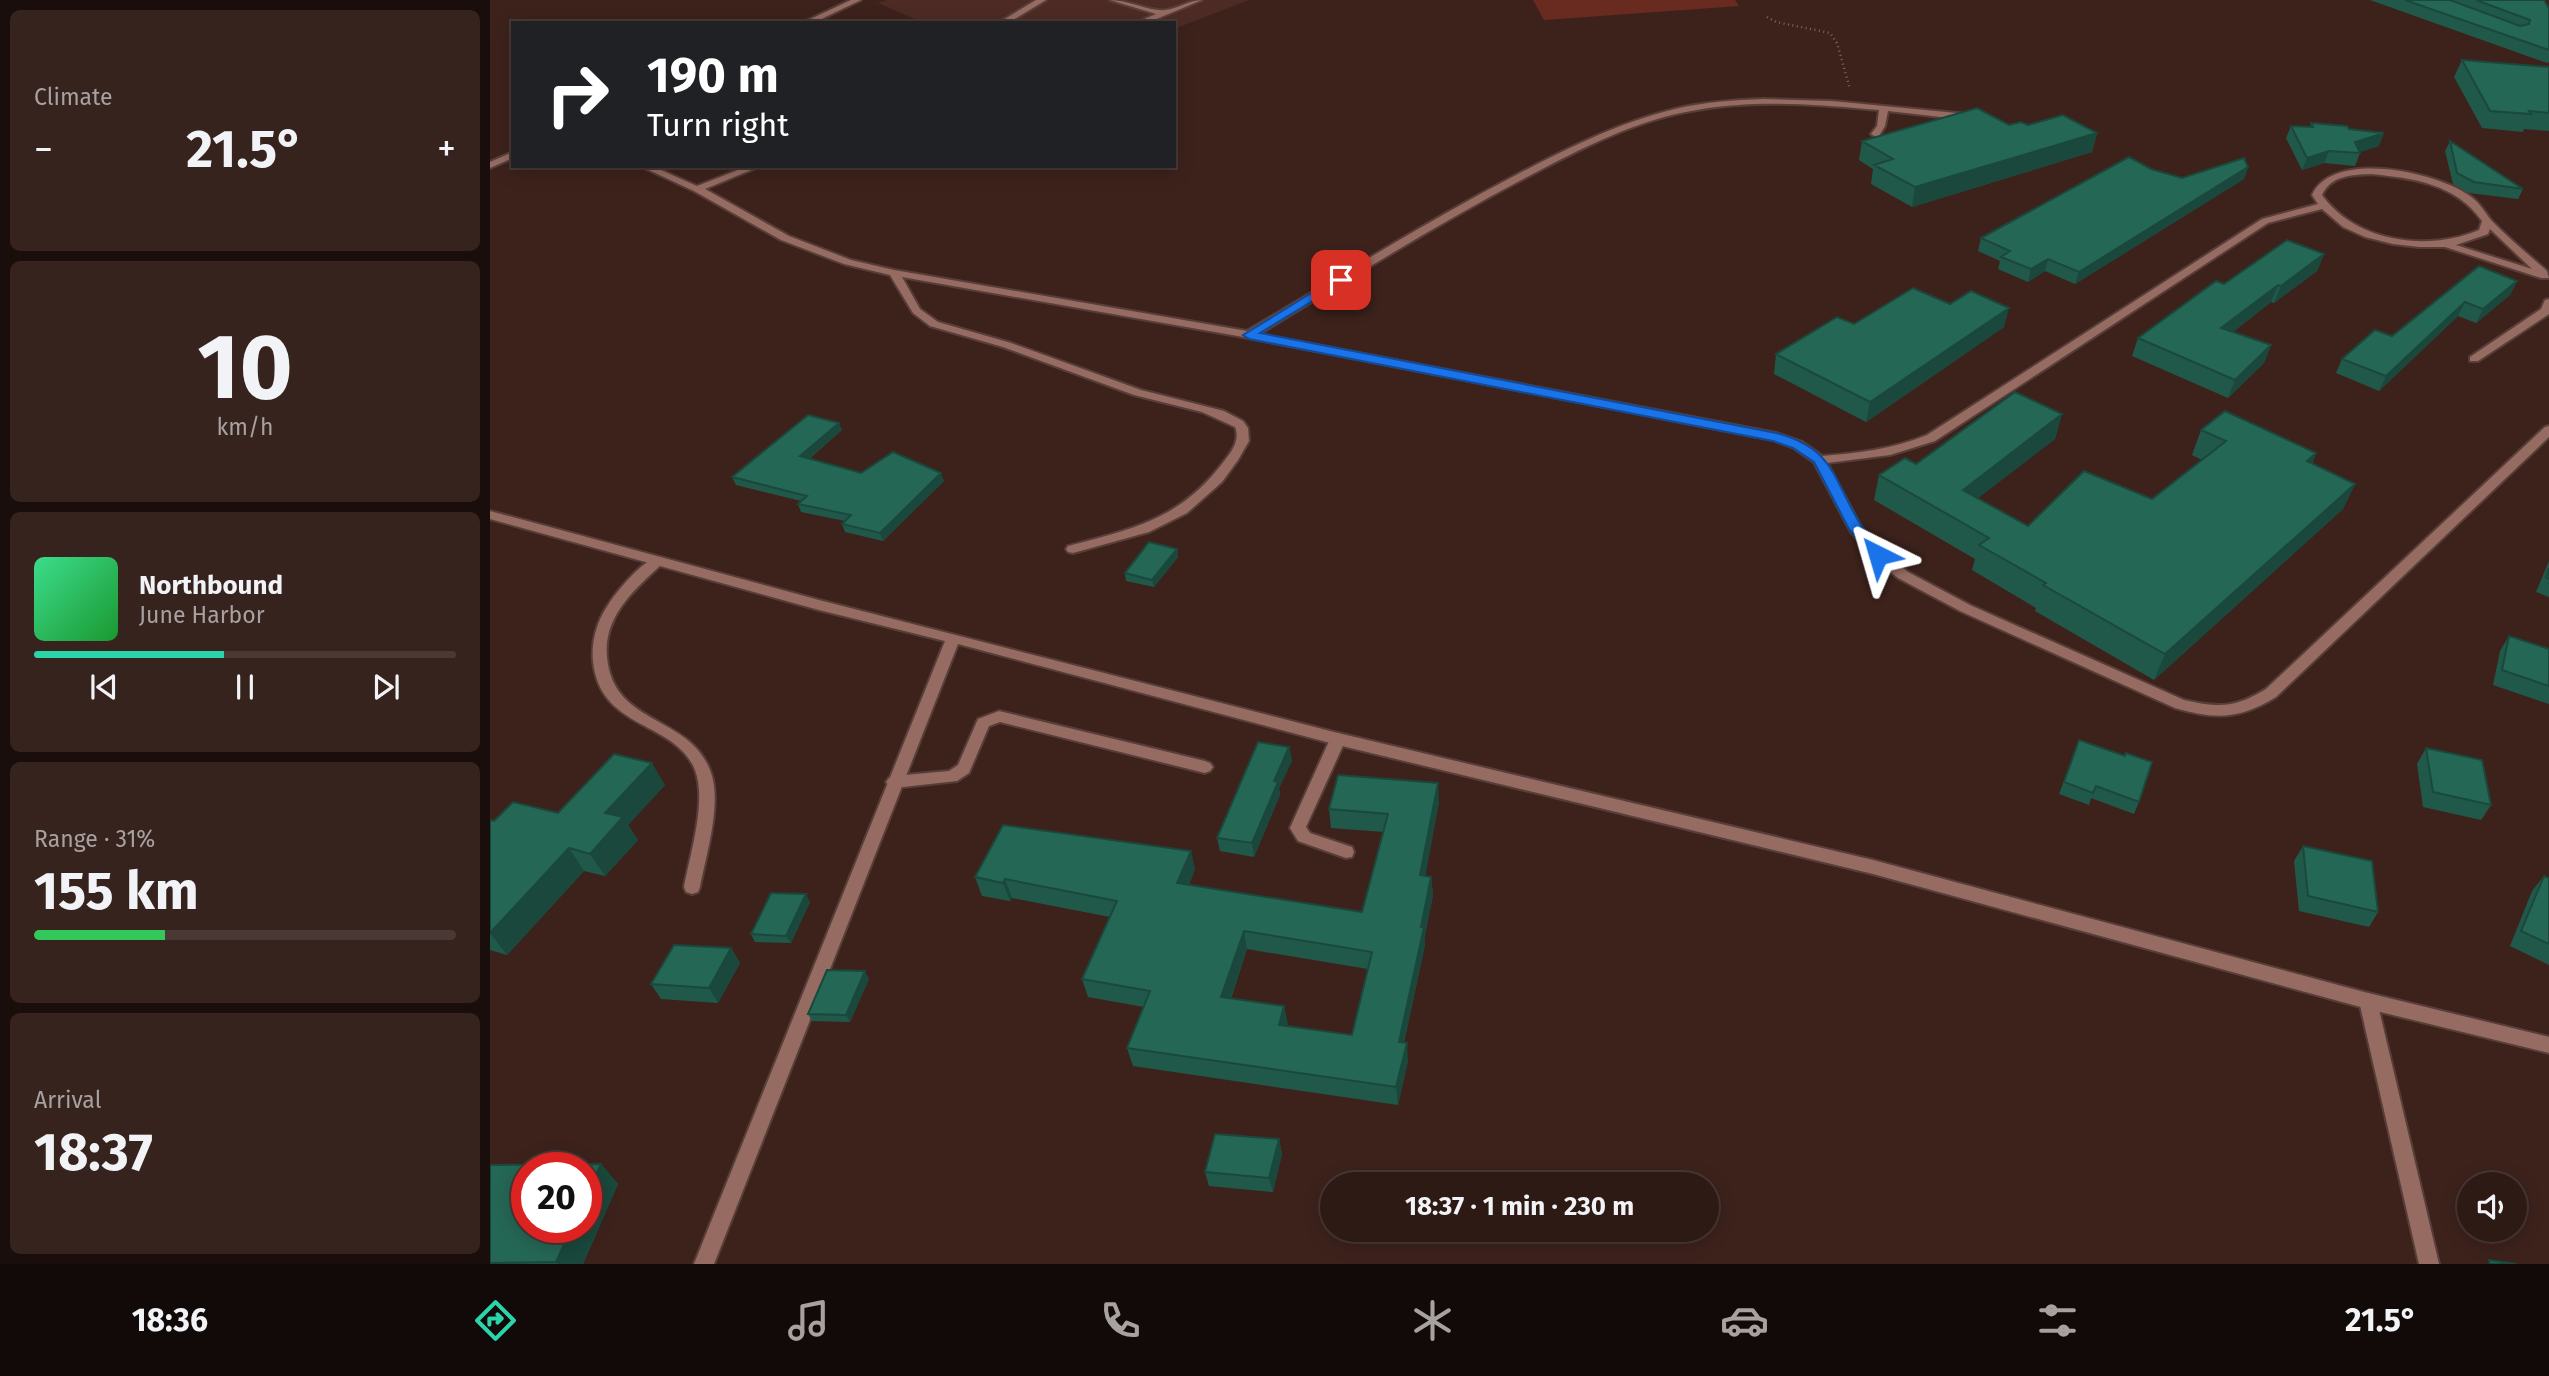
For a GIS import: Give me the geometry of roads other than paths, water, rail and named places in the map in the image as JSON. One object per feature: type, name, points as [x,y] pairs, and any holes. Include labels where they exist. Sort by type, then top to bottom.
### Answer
[{"type":"street","points":[[810,21],[857,0]]},
{"type":"street","points":[[1005,21],[1042,0]]},
{"type":"street","points":[[1114,0],[1163,13]]},
{"type":"street","points":[[1144,21],[1198,0]]},
{"type":"street","points":[[1249,335],[1503,186],[1595,140],[1639,123],[1695,107],[1727,103],[1803,102],[1979,118]]},
{"type":"street","points":[[1876,134],[1881,126],[1884,109]]},
{"type":"street","points":[[490,165],[511,156]]},
{"type":"street","points":[[650,168],[697,189],[785,239],[848,262],[894,273],[1249,335],[1776,438],[1798,445],[1819,460],[1856,529],[1878,555],[1903,575],[1977,613],[2180,704],[2205,710],[2234,712],[2271,693],[2549,430]]},
{"type":"street","points":[[697,189],[752,168]]},
{"type":"street","points":[[2487,221],[2484,232],[2470,241],[2448,245],[2420,245],[2389,240],[2349,225],[2322,206],[2317,195],[2320,185],[2331,177],[2371,171],[2409,176],[2446,187],[2473,203],[2487,221],[2548,280]]},
{"type":"street","points":[[1819,460],[1873,456],[1904,450],[1931,438],[2265,221],[2322,206]]},
{"type":"street","points":[[2448,245],[2548,280]]},
{"type":"street","points":[[894,273],[918,313],[936,325],[987,338],[1136,392],[1221,414],[1238,423],[1242,429],[1242,445],[1219,479],[1189,507],[1170,520],[1149,529],[1073,549]]},
{"type":"street","points":[[2474,359],[2546,311],[2549,302]]},
{"type":"street","points":[[490,515],[819,606],[1338,738],[1860,863],[2368,1001],[2549,1045]]},
{"type":"street","points":[[657,561],[614,601],[600,643],[600,677],[608,693],[678,742],[702,769],[705,785],[704,808],[692,887]]},
{"type":"street","points":[[704,1264],[953,638]]},
{"type":"street","points":[[894,782],[952,777],[964,769],[983,723],[999,716],[1205,767]]},
{"type":"street","points":[[1338,738],[1298,828],[1304,837],[1346,852]]},
{"type":"street","points":[[2368,1001],[2430,1264]]}]
